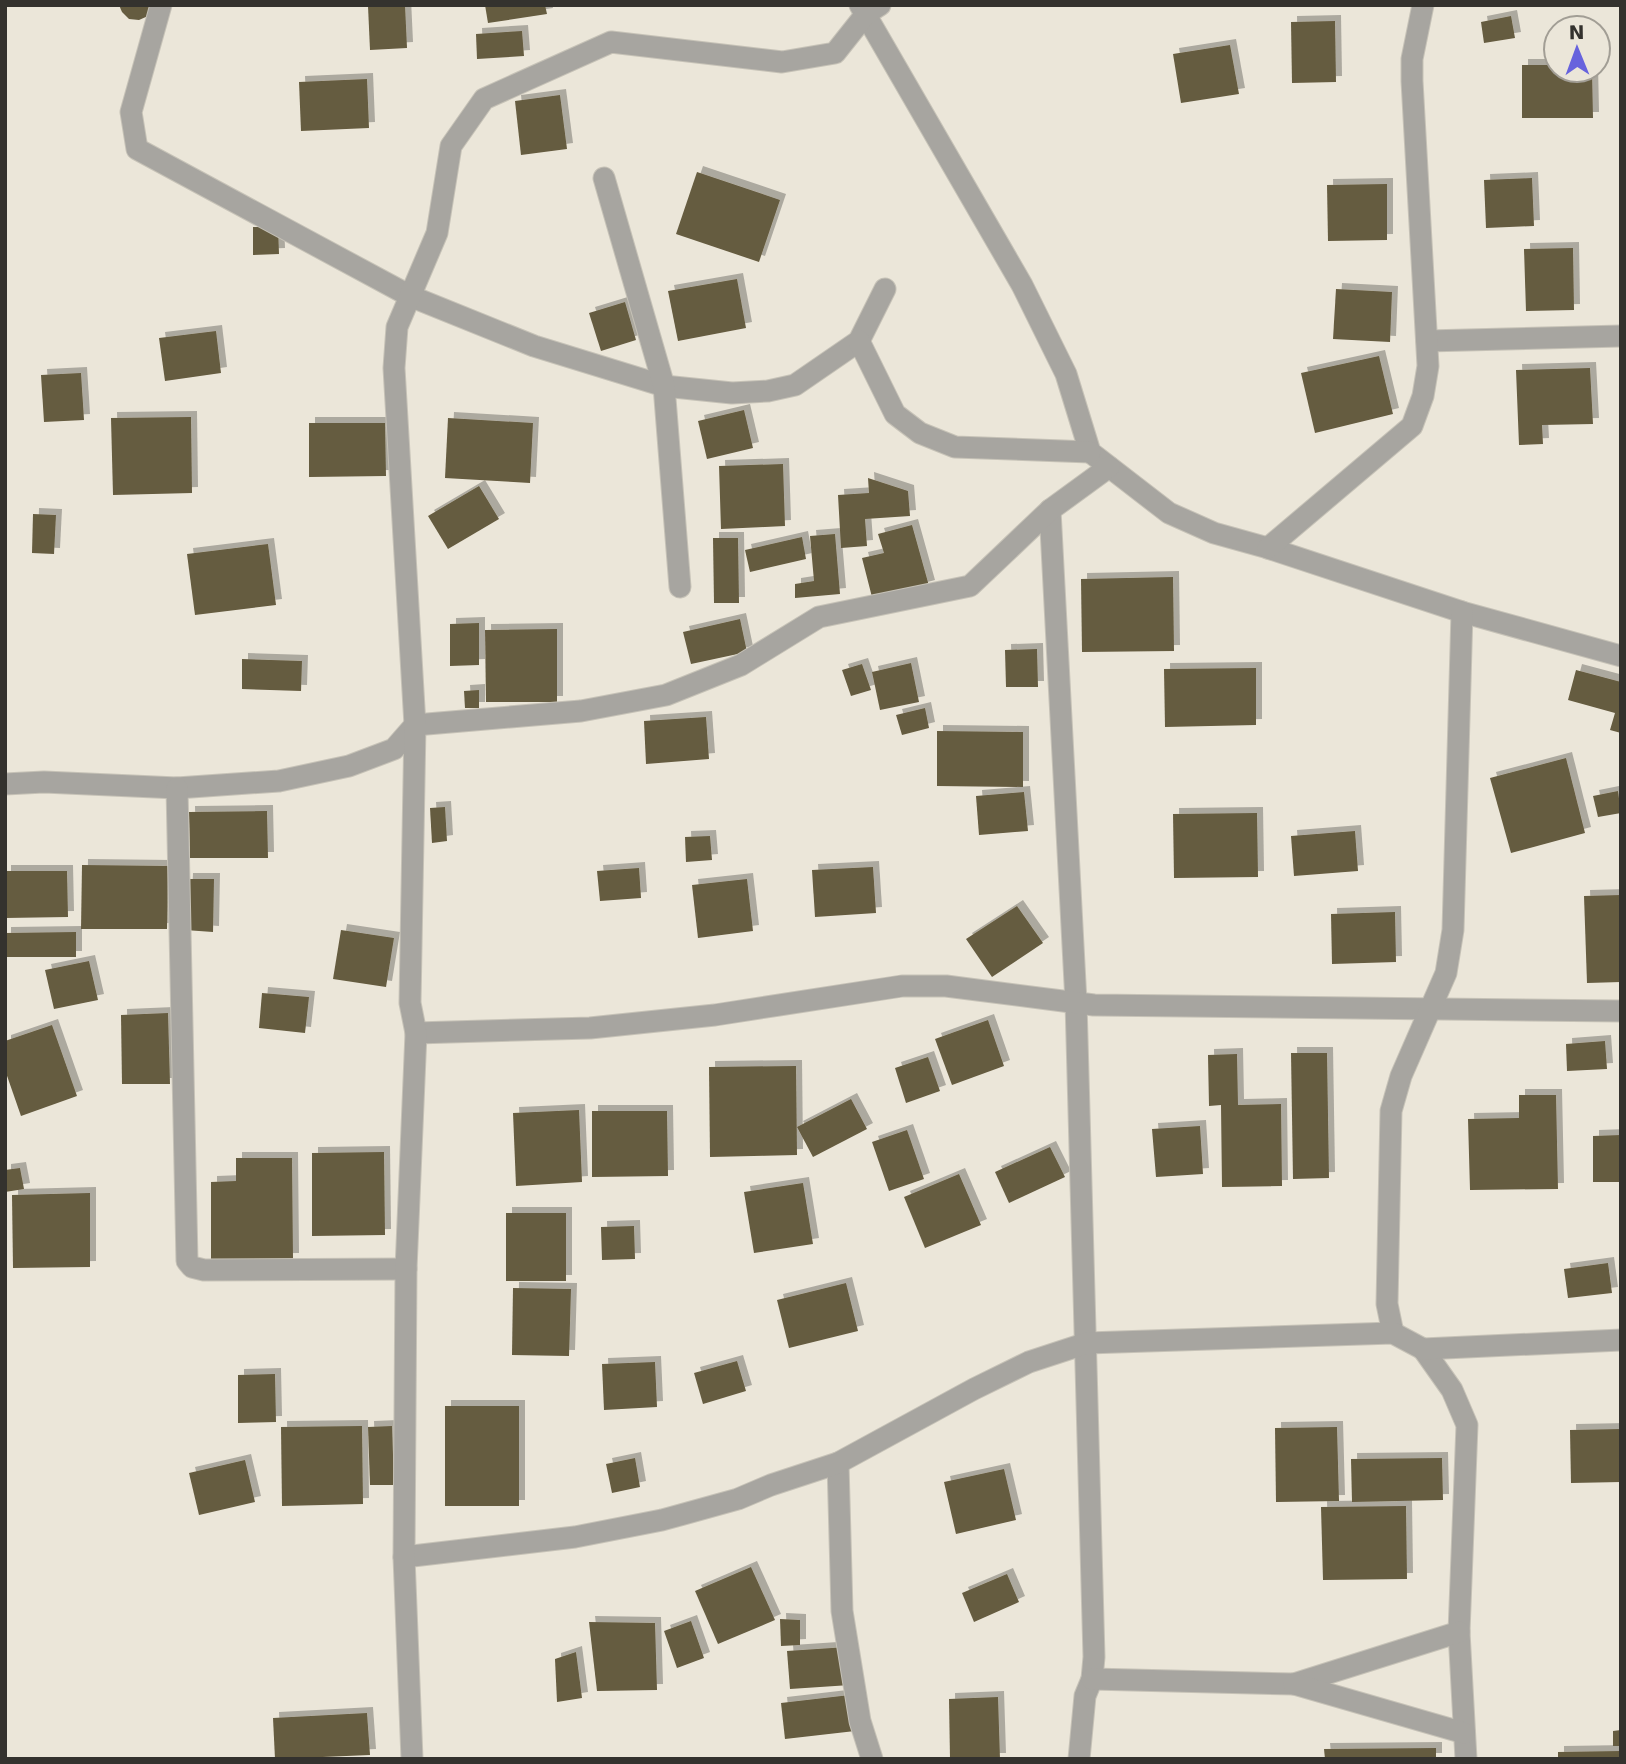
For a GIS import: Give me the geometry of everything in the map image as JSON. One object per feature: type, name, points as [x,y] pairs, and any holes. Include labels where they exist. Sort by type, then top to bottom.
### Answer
[{"type":"street","points":[[161,5],[131,112],[137,149],[410,296],[534,346],[664,386],[732,393],[768,391],[795,385],[859,341],[885,289]]},
{"type":"street","points":[[1268,548],[1412,426],[1423,396],[1428,366],[1412,59],[1423,5]]},
{"type":"street","points":[[412,1759],[404,1557],[406,1269],[416,1033],[410,1003],[415,725],[394,368],[397,327],[437,233],[450,146],[484,99],[611,42],[782,62],[835,53],[868,8],[1023,285],[1066,374],[1090,452],[1169,513],[1214,533],[1462,611],[1621,656]]},
{"type":"street","points":[[604,178],[664,386],[680,587]]},
{"type":"street","points":[[1427,341],[1621,336]]},
{"type":"street","points":[[859,341],[895,414],[920,433],[955,447],[1090,452]]},
{"type":"street","points":[[5,784],[44,782],[177,788],[279,781],[349,766],[394,748],[415,725],[581,711],[666,695],[741,665],[819,617],[970,586],[1051,510],[1109,467]]},
{"type":"street","points":[[1051,510],[1076,1002],[1087,1343],[1094,1657],[1092,1679],[1085,1696],[1079,1759]]},
{"type":"street","points":[[1393,1333],[1387,1304],[1391,1111],[1401,1076],[1446,973],[1453,930],[1462,611]]},
{"type":"street","points":[[177,788],[187,1261],[192,1267],[204,1270],[406,1269]]},
{"type":"street","points":[[416,1033],[590,1028],[716,1015],[902,986],[946,986],[1094,1005],[1621,1010]]},
{"type":"street","points":[[404,1557],[575,1536],[662,1520],[738,1499],[838,1463],[974,1389],[1029,1363],[1087,1343],[1393,1333],[1423,1349],[1452,1390],[1466,1425],[1459,1632],[1466,1759]]},
{"type":"street","points":[[1423,1349],[1621,1340]]},
{"type":"street","points":[[838,1463],[842,1611],[860,1721],[872,1759]]},
{"type":"street","points":[[1294,1684],[1459,1632]]},
{"type":"street","points":[[1092,1679],[1294,1684],[1464,1732]]},
{"type":"building","points":[[119,5],[155,5],[148,16],[139,20],[129,19]]},
{"type":"building","points":[[405,5],[407,48],[370,50],[368,6]]},
{"type":"building","points":[[485,5],[545,5],[547,14],[488,23]]},
{"type":"building","points":[[1511,16],[1515,38],[1484,43],[1481,22]]},
{"type":"building","points":[[1335,21],[1336,82],[1292,83],[1291,22]]},
{"type":"building","points":[[522,31],[524,56],[477,59],[476,34]]},
{"type":"building","points":[[1230,45],[1239,94],[1181,103],[1173,54]]},
{"type":"building","points":[[1522,65],[1542,65],[1542,84],[1592,84],[1593,118],[1522,118]]},
{"type":"building","points":[[367,79],[369,128],[301,131],[299,82]]},
{"type":"building","points":[[560,95],[567,149],[521,155],[515,101]]},
{"type":"building","points":[[697,172],[780,200],[759,262],[676,234]]},
{"type":"building","points":[[1532,178],[1534,226],[1486,228],[1484,180]]},
{"type":"building","points":[[1387,184],[1387,240],[1328,241],[1327,185]]},
{"type":"building","points":[[253,227],[278,227],[279,254],[253,255]]},
{"type":"building","points":[[1573,248],[1574,310],[1526,311],[1524,249]]},
{"type":"building","points":[[737,279],[746,328],[678,341],[668,291]]},
{"type":"building","points":[[1336,289],[1392,292],[1390,342],[1333,339]]},
{"type":"building","points":[[625,302],[636,340],[601,351],[589,313]]},
{"type":"building","points":[[216,331],[221,373],[165,381],[159,338]]},
{"type":"building","points":[[1379,356],[1393,414],[1315,433],[1301,373]]},
{"type":"building","points":[[1590,368],[1593,424],[1542,425],[1543,444],[1519,445],[1516,370]]},
{"type":"building","points":[[81,373],[84,420],[44,422],[41,375]]},
{"type":"building","points":[[744,410],[753,448],[707,459],[698,421]]},
{"type":"building","points":[[191,417],[192,493],[113,495],[111,418]]},
{"type":"building","points":[[448,418],[533,423],[530,483],[445,478]]},
{"type":"building","points":[[309,423],[385,423],[386,476],[309,477]]},
{"type":"building","points":[[783,464],[785,526],[721,529],[719,466]]},
{"type":"building","points":[[868,478],[908,491],[910,516],[865,519],[867,546],[841,548],[838,495],[869,493]]},
{"type":"building","points":[[479,486],[499,519],[448,549],[428,516]]},
{"type":"building","points":[[33,514],[56,515],[54,554],[32,553]]},
{"type":"building","points":[[912,525],[929,586],[873,601],[862,558],[884,553],[878,534]]},
{"type":"building","points":[[835,534],[840,594],[795,598],[795,584],[814,581],[810,536]]},
{"type":"building","points":[[802,537],[806,559],[750,572],[745,550]]},
{"type":"building","points":[[713,538],[738,538],[739,603],[714,603]]},
{"type":"building","points":[[268,544],[276,605],[195,615],[187,554]]},
{"type":"building","points":[[1173,577],[1174,651],[1082,652],[1081,579]]},
{"type":"building","points":[[740,619],[747,652],[691,664],[683,632]]},
{"type":"building","points":[[479,623],[479,665],[450,666],[450,624]]},
{"type":"building","points":[[557,629],[557,702],[486,702],[485,630]]},
{"type":"building","points":[[1037,649],[1038,687],[1006,687],[1005,650]]},
{"type":"building","points":[[242,659],[302,661],[301,691],[242,689]]},
{"type":"building","points":[[911,663],[919,702],[880,710],[872,672]]},
{"type":"building","points":[[862,664],[871,690],[851,696],[842,670]]},
{"type":"building","points":[[1256,668],[1256,725],[1165,727],[1164,669]]},
{"type":"building","points":[[1576,670],[1621,682],[1621,733],[1610,730],[1615,713],[1568,700]]},
{"type":"building","points":[[479,690],[479,708],[465,708],[464,691]]},
{"type":"building","points":[[925,708],[929,728],[902,735],[896,715]]},
{"type":"building","points":[[706,717],[709,759],[646,764],[644,721]]},
{"type":"building","points":[[937,731],[1023,732],[1023,787],[937,786]]},
{"type":"building","points":[[1566,758],[1585,833],[1511,853],[1490,778]]},
{"type":"building","points":[[1618,791],[1621,813],[1598,817],[1593,796]]},
{"type":"building","points":[[1024,792],[1028,831],[979,835],[976,796]]},
{"type":"building","points":[[445,807],[447,841],[432,843],[430,808]]},
{"type":"building","points":[[267,811],[268,858],[190,858],[189,812]]},
{"type":"building","points":[[1257,813],[1258,877],[1174,878],[1173,814]]},
{"type":"building","points":[[1355,831],[1358,871],[1294,876],[1291,836]]},
{"type":"building","points":[[710,836],[712,860],[686,862],[685,837]]},
{"type":"building","points":[[82,865],[168,866],[167,929],[81,929]]},
{"type":"building","points":[[873,867],[876,913],[815,917],[812,870]]},
{"type":"building","points":[[639,868],[641,898],[600,901],[597,871]]},
{"type":"building","points":[[5,871],[67,871],[68,917],[5,918]]},
{"type":"building","points":[[187,879],[214,879],[213,932],[185,930]]},
{"type":"building","points":[[747,879],[753,931],[698,938],[692,885]]},
{"type":"building","points":[[1621,895],[1621,982],[1587,983],[1584,896]]},
{"type":"building","points":[[1017,906],[1043,943],[992,977],[966,939]]},
{"type":"building","points":[[1395,912],[1396,962],[1332,964],[1331,914]]},
{"type":"building","points":[[341,930],[394,938],[386,987],[333,979]]},
{"type":"building","points":[[76,932],[76,957],[5,957],[5,933]]},
{"type":"building","points":[[89,961],[98,1000],[54,1009],[45,970]]},
{"type":"building","points":[[262,993],[309,997],[305,1033],[259,1028]]},
{"type":"building","points":[[168,1013],[170,1084],[122,1084],[121,1015]]},
{"type":"building","points":[[988,1020],[1004,1066],[952,1085],[935,1039]]},
{"type":"building","points":[[52,1025],[77,1096],[21,1116],[5,1070],[5,1041]]},
{"type":"building","points":[[1605,1041],[1607,1069],[1567,1071],[1566,1044]]},
{"type":"building","points":[[1291,1053],[1327,1053],[1329,1178],[1293,1179]]},
{"type":"building","points":[[1237,1054],[1238,1105],[1281,1104],[1282,1186],[1222,1187],[1221,1105],[1209,1106],[1208,1055]]},
{"type":"building","points":[[928,1057],[940,1091],[906,1103],[895,1068]]},
{"type":"building","points":[[796,1066],[797,1155],[710,1157],[709,1067]]},
{"type":"building","points":[[1519,1095],[1556,1095],[1558,1189],[1470,1190],[1468,1119],[1519,1118]]},
{"type":"building","points":[[851,1099],[867,1129],[813,1157],[797,1127]]},
{"type":"building","points":[[579,1110],[582,1182],[516,1186],[513,1113]]},
{"type":"building","points":[[592,1111],[667,1111],[668,1176],[592,1177]]},
{"type":"building","points":[[1200,1126],[1203,1174],[1156,1177],[1152,1129]]},
{"type":"building","points":[[907,1130],[924,1179],[889,1191],[872,1142]]},
{"type":"building","points":[[1621,1135],[1621,1182],[1593,1182],[1593,1136]]},
{"type":"building","points":[[1050,1147],[1065,1177],[1009,1203],[995,1172]]},
{"type":"building","points":[[384,1152],[385,1235],[312,1236],[312,1153]]},
{"type":"building","points":[[236,1158],[292,1158],[293,1259],[211,1260],[211,1182],[236,1181]]},
{"type":"building","points":[[20,1168],[24,1189],[5,1192],[5,1170]]},
{"type":"building","points":[[959,1174],[981,1225],[925,1248],[904,1197]]},
{"type":"building","points":[[803,1183],[813,1244],[754,1253],[744,1192]]},
{"type":"building","points":[[90,1193],[90,1267],[13,1268],[12,1195]]},
{"type":"building","points":[[506,1213],[566,1213],[566,1281],[506,1281]]},
{"type":"building","points":[[634,1226],[635,1259],[602,1260],[601,1227]]},
{"type":"building","points":[[1608,1263],[1612,1293],[1568,1298],[1564,1269]]},
{"type":"building","points":[[846,1283],[858,1331],[789,1348],[777,1300]]},
{"type":"building","points":[[513,1288],[571,1289],[569,1356],[512,1355]]},
{"type":"building","points":[[737,1361],[746,1391],[703,1404],[694,1373]]},
{"type":"building","points":[[655,1362],[657,1407],[604,1410],[602,1364]]},
{"type":"building","points":[[275,1374],[276,1422],[238,1423],[238,1375]]},
{"type":"building","points":[[445,1406],[519,1406],[519,1506],[445,1506]]},
{"type":"building","points":[[362,1426],[363,1504],[282,1506],[281,1427]]},
{"type":"building","points":[[392,1426],[394,1485],[370,1485],[368,1427]]},
{"type":"building","points":[[1337,1427],[1339,1501],[1276,1502],[1275,1428]]},
{"type":"building","points":[[1621,1429],[1621,1482],[1571,1483],[1570,1430]]},
{"type":"building","points":[[635,1458],[640,1487],[612,1493],[606,1464]]},
{"type":"building","points":[[1442,1458],[1443,1500],[1352,1502],[1351,1459]]},
{"type":"building","points":[[245,1460],[255,1502],[199,1515],[189,1473]]},
{"type":"building","points":[[1004,1469],[1016,1520],[956,1534],[944,1482]]},
{"type":"building","points":[[1406,1506],[1407,1579],[1323,1580],[1321,1507]]},
{"type":"building","points":[[751,1567],[775,1620],[718,1644],[695,1591]]},
{"type":"building","points":[[1007,1574],[1019,1602],[974,1622],[962,1593]]},
{"type":"building","points":[[780,1619],[800,1620],[800,1645],[781,1646]]},
{"type":"building","points":[[691,1621],[704,1658],[677,1668],[664,1631]]},
{"type":"building","points":[[589,1622],[655,1623],[657,1690],[597,1691]]},
{"type":"building","points":[[847,1647],[850,1685],[790,1689],[787,1651]]},
{"type":"building","points":[[576,1652],[582,1698],[557,1702],[555,1659]]},
{"type":"building","points":[[850,1695],[855,1731],[785,1739],[781,1703]]},
{"type":"building","points":[[998,1697],[1000,1759],[950,1759],[949,1699]]},
{"type":"building","points":[[367,1713],[370,1755],[275,1759],[273,1718]]},
{"type":"building","points":[[1621,1730],[1621,1746],[1613,1746],[1613,1731]]},
{"type":"building","points":[[1436,1748],[1436,1759],[1325,1759],[1324,1749]]},
{"type":"building","points":[[1621,1751],[1621,1759],[1558,1759],[1558,1752]]}]
